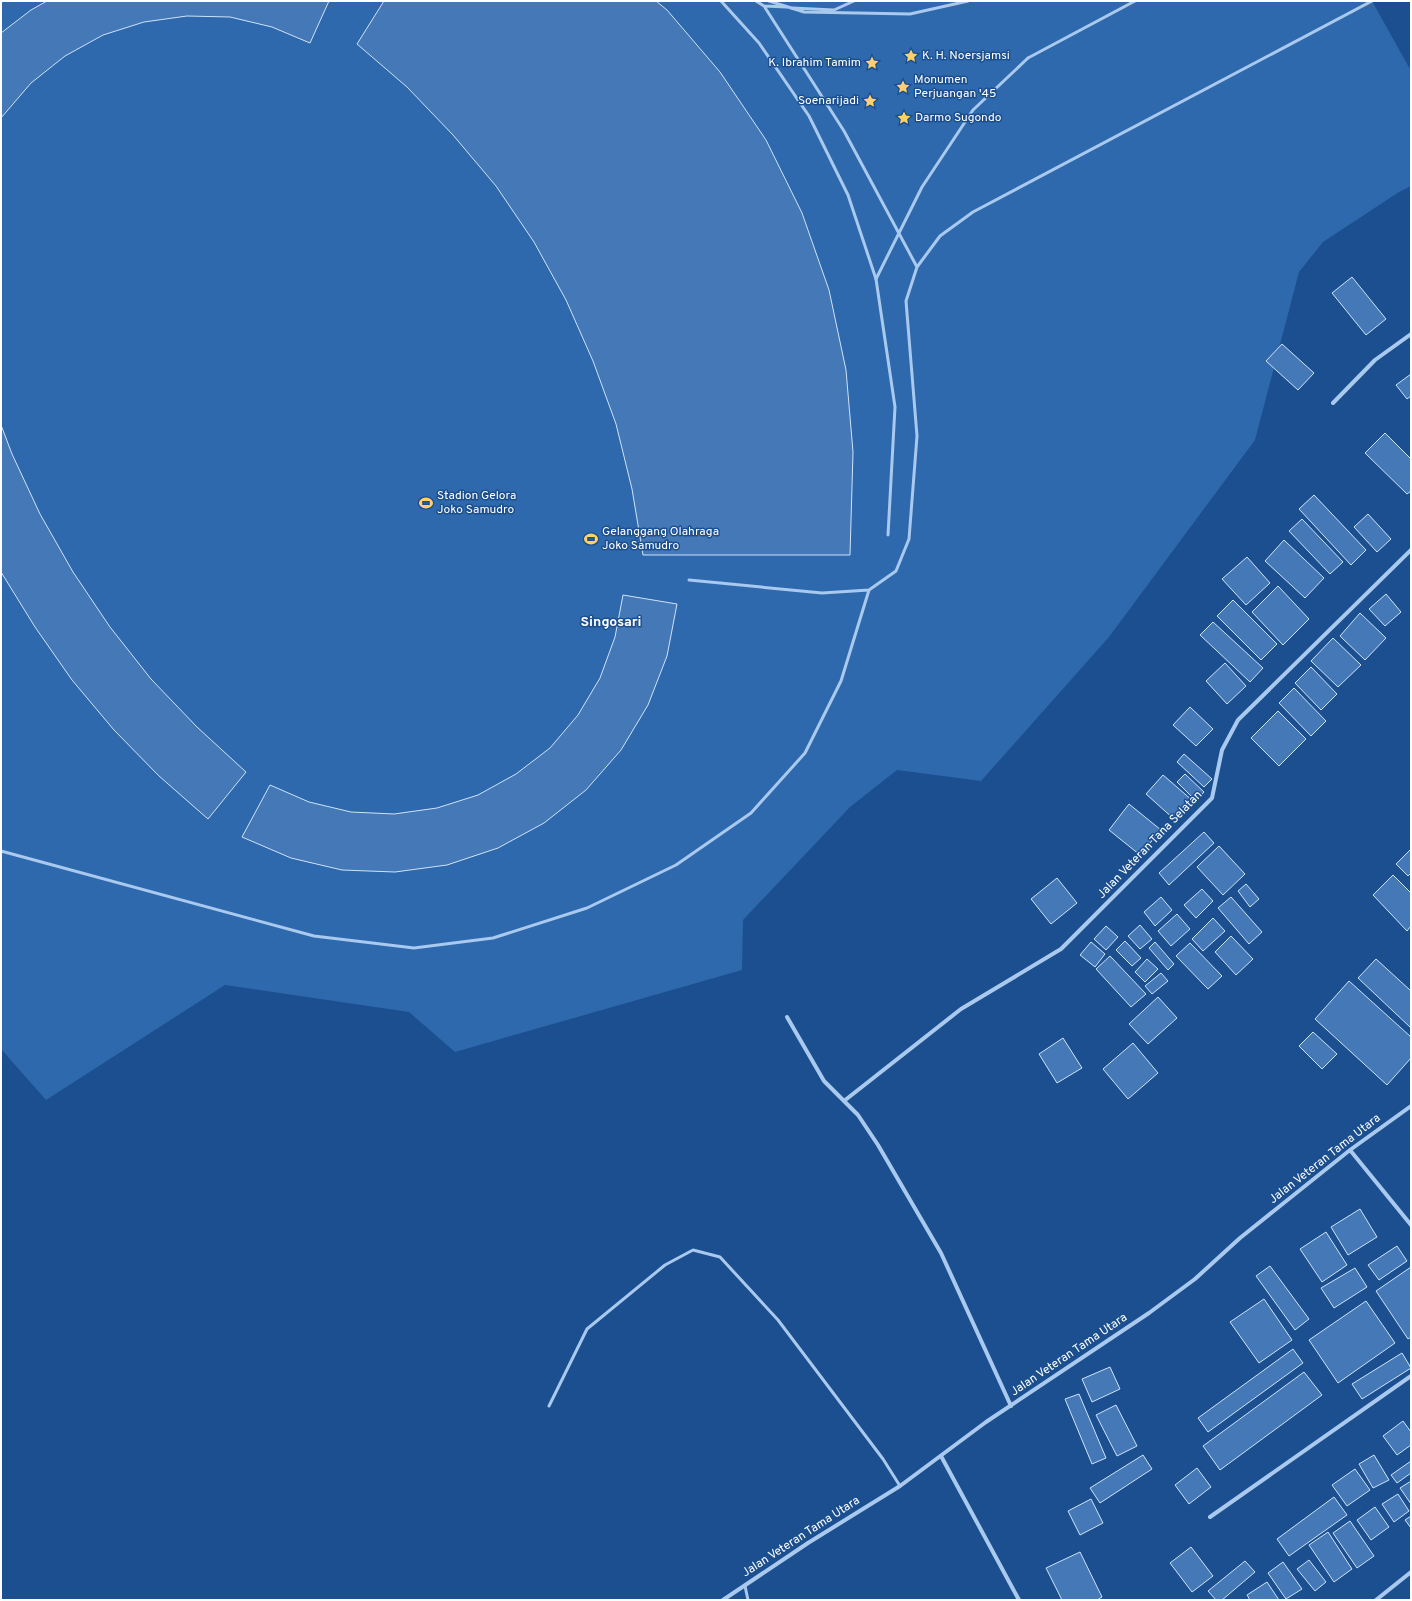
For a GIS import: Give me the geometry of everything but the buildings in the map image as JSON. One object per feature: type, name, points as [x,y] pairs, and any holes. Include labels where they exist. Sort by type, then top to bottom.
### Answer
[{"type":"street","points":[[1333,403],[1376,360],[1411,334]]},
{"type":"street","name":"Jalan Veteran Tana Selatan","points":[[844,1101],[961,1009],[1061,949],[1212,798],[1222,750],[1238,720],[1411,550]]},
{"type":"street","points":[[787,1017],[824,1081],[844,1101],[867,1128],[941,1253],[1011,1406]]},
{"type":"street","name":"Jalan Veteran Tama Utara","points":[[723,1600],[808,1543],[900,1486],[986,1422],[1143,1317],[1194,1280],[1240,1238],[1350,1150],[1411,1106]]},
{"type":"street","points":[[1350,1150],[1411,1225]]},
{"type":"street","points":[[1210,1517],[1411,1376]]},
{"type":"street","points":[[941,1456],[1019,1600]]},
{"type":"street","points":[[1376,1600],[1411,1572]]},
{"type":"lane","points":[[721,1],[760,44],[809,116],[848,195],[876,279],[895,407],[888,535]]},
{"type":"lane","points":[[756,1],[764,6],[844,130],[917,267]]},
{"type":"lane","points":[[769,1],[804,12],[910,14],[968,1]]},
{"type":"lane","points":[[764,6],[834,10],[854,1]]},
{"type":"lane","points":[[876,279],[922,187],[973,110],[1028,58],[1135,1]]},
{"type":"lane","points":[[689,580],[822,592],[869,590],[896,571],[909,539],[917,436],[906,301],[917,267],[940,236],[973,212],[1372,1]]},
{"type":"lane","points":[[1,851],[314,936],[414,948],[492,938],[587,908],[676,865],[751,813],[806,753],[841,681],[869,590]]},
{"type":"lane","points":[[549,1406],[587,1329],[665,1265],[693,1250],[720,1257],[778,1320],[883,1459],[900,1486]]},
{"type":"lane","points":[[744,1586],[748,1600]]},
{"type":"shaded area","name":"Gelanggang Olahraga Joko Samudro","points":[[1,1],[1372,1],[1411,71],[1411,186],[1399,192],[1323,242],[1299,272],[1255,440],[1109,637],[981,781],[897,770],[850,807],[743,920],[742,970],[455,1052],[409,1012],[225,985],[46,1100],[1,1049]]},
{"type":"place","name":"K. H. Noersjamsi","points":[[911,56]]},
{"type":"place","name":"K. Ibrahim Tamim","points":[[872,63]]},
{"type":"place","name":"Monumen Perjuangan '45","points":[[903,87]]},
{"type":"place","name":"Soenarijadi","points":[[870,101]]},
{"type":"place","name":"Darmo Sugondo","points":[[904,118]]},
{"type":"place","name":"Stadion Gelora Joko Samudro","points":[[426,503]]},
{"type":"place","name":"Gelanggang Olahraga Joko Samudro","points":[[591,539]]},
{"type":"district","name":"Singosari","points":[[611,622]]}]
